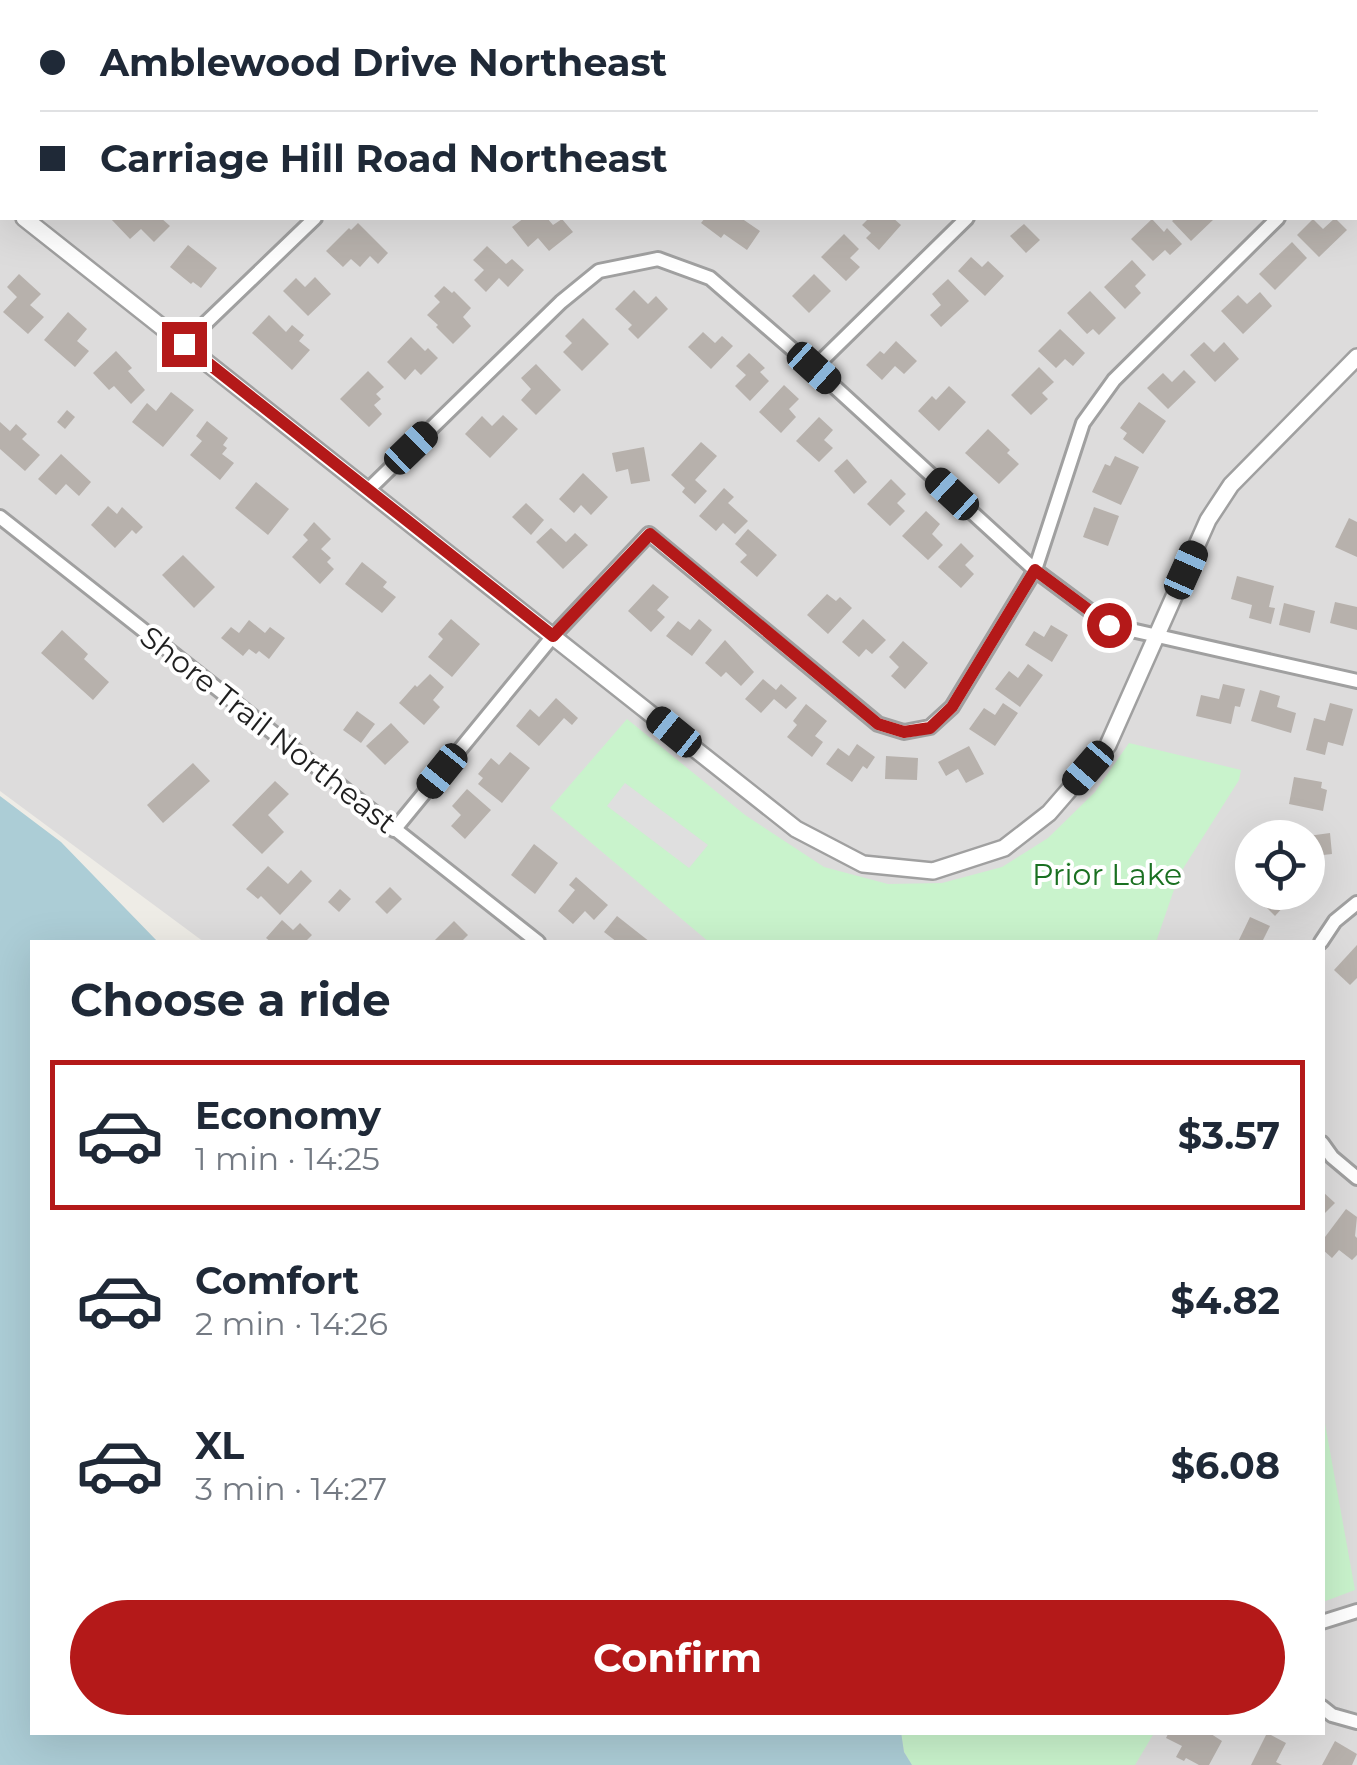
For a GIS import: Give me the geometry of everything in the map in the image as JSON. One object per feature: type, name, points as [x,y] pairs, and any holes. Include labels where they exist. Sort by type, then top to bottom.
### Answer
[{"type":"street","points":[[27,220],[796,829],[862,864],[933,871],[1004,848],[1049,813],[1108,745],[1208,520],[1231,486],[1357,357]]},
{"type":"street","points":[[184,344],[313,220]]},
{"type":"street","points":[[814,368],[965,220]]},
{"type":"street","points":[[394,830],[553,636],[650,534],[878,724],[904,732],[930,728],[952,707],[1035,570],[1083,423],[1114,380],[1276,220]]},
{"type":"street","points":[[368,490],[560,302],[599,271],[658,259],[710,278],[1035,570],[1109,625],[1357,682]]},
{"type":"street","name":"Shore Trail Northeast","points":[[1,518],[535,940]]},
{"type":"street","points":[[1322,940],[1335,922],[1357,903]]},
{"type":"street","points":[[1325,1147],[1357,1178]]},
{"type":"street","points":[[1325,1621],[1357,1610]]},
{"type":"street","points":[[1325,1709],[1357,1722]]},
{"type":"shaded area","points":[[0,220],[1357,220],[1357,1765],[907,1765],[885,1735],[1325,1735],[1325,940],[201,940],[0,791]]},
{"type":"shaded area","points":[[625,783],[708,845],[689,868],[607,806]]},
{"type":"green space","name":"Prior Lake","points":[[627,719],[745,815],[824,867],[888,884],[942,883],[1002,867],[1048,838],[1095,792],[1129,743],[1241,770],[1239,780],[1179,875],[1157,940],[707,940],[550,808]]},
{"type":"green space","points":[[1325,1424],[1355,1590],[1325,1601]]},
{"type":"green space","points":[[901,1735],[1153,1735],[1135,1765],[912,1765],[904,1752]]},
{"type":"water","points":[[0,796],[61,842],[156,940],[30,940],[30,1735],[901,1735],[904,1752],[912,1765],[0,1765]]},
{"type":"building","points":[[112,220],[163,220],[170,226],[154,242],[141,229],[130,239]]},
{"type":"building","points":[[521,220],[549,220],[553,225],[563,220],[573,232],[549,251],[538,238],[528,247],[512,227]]},
{"type":"building","points":[[744,220],[760,231],[747,250],[701,223]]},
{"type":"building","points":[[867,220],[895,220],[901,225],[879,250],[866,238],[871,233],[862,225]]},
{"type":"building","points":[[1153,220],[1182,244],[1170,255],[1165,250],[1153,261],[1131,239]]},
{"type":"building","points":[[1173,220],[1213,220],[1191,241]]},
{"type":"building","points":[[1312,220],[1323,229],[1337,220],[1347,230],[1319,257],[1297,235]]},
{"type":"building","points":[[358,223],[388,253],[378,264],[370,256],[360,267],[351,259],[343,267],[326,251]]},
{"type":"building","points":[[1024,224],[1040,240],[1026,253],[1010,236]]},
{"type":"building","points":[[844,234],[859,249],[850,258],[860,267],[846,281],[821,257]]},
{"type":"building","points":[[1292,242],[1307,258],[1275,290],[1259,274]]},
{"type":"building","points":[[188,245],[217,268],[201,288],[170,267]]},
{"type":"building","points":[[487,246],[506,264],[512,259],[524,270],[508,287],[499,278],[486,292],[474,280],[484,270],[473,260]]},
{"type":"building","points":[[971,257],[982,267],[988,261],[1004,276],[985,296],[958,271]]},
{"type":"building","points":[[1132,260],[1146,275],[1135,286],[1141,293],[1125,309],[1104,287]]},
{"type":"building","points":[[19,274],[41,294],[30,305],[44,317],[28,334],[3,312],[17,297],[7,287]]},
{"type":"building","points":[[814,274],[831,291],[809,313],[792,296]]},
{"type":"building","points":[[315,277],[331,294],[308,316],[283,291],[296,278],[305,287]]},
{"type":"building","points":[[948,279],[969,301],[941,327],[930,315],[941,305],[932,294]]},
{"type":"building","points":[[444,286],[471,308],[463,317],[471,326],[453,344],[427,315],[440,302],[434,296]]},
{"type":"building","points":[[634,290],[648,304],[656,296],[668,309],[638,339],[628,329],[632,325],[615,309]]},
{"type":"building","points":[[1090,291],[1116,318],[1099,335],[1093,329],[1087,334],[1067,313]]},
{"type":"building","points":[[1260,292],[1272,306],[1243,334],[1221,311],[1238,295],[1247,304]]},
{"type":"building","points":[[68,312],[87,329],[77,341],[89,351],[75,367],[44,340]]},
{"type":"building","points":[[269,315],[286,332],[292,325],[304,335],[299,341],[310,350],[292,370],[252,333]]},
{"type":"building","points":[[583,318],[609,344],[582,371],[563,352],[572,343],[565,336]]},
{"type":"building","points":[[1060,329],[1085,353],[1073,366],[1065,359],[1056,368],[1038,351]]},
{"type":"building","points":[[703,332],[715,343],[722,336],[733,346],[711,369],[688,347]]},
{"type":"building","points":[[411,337],[438,358],[421,375],[415,369],[405,380],[387,362]]},
{"type":"building","points":[[896,341],[917,361],[904,374],[895,366],[882,380],[866,365]]},
{"type":"building","points":[[1204,342],[1214,352],[1224,342],[1239,359],[1215,382],[1190,355]]},
{"type":"building","points":[[116,351],[145,390],[131,404],[114,386],[109,390],[93,373]]},
{"type":"building","points":[[749,353],[765,368],[760,372],[769,381],[750,401],[735,386],[746,375],[736,366]]},
{"type":"building","points":[[536,364],[561,390],[536,415],[521,400],[531,389],[521,378]]},
{"type":"building","points":[[1039,367],[1054,382],[1042,393],[1048,399],[1031,415],[1011,395]]},
{"type":"building","points":[[1184,370],[1196,382],[1168,409],[1147,388],[1163,373],[1172,382]]},
{"type":"building","points":[[368,371],[384,387],[376,394],[381,399],[374,405],[382,414],[369,427],[340,399]]},
{"type":"building","points":[[784,385],[799,399],[789,409],[796,417],[781,433],[759,412]]},
{"type":"building","points":[[949,386],[966,402],[939,431],[918,411]]},
{"type":"building","points":[[171,392],[194,410],[163,447],[132,422],[147,403],[156,411]]},
{"type":"building","points":[[1139,402],[1166,421],[1143,454],[1123,439],[1127,433],[1120,428]]},
{"type":"building","points":[[67,410],[75,417],[65,429],[57,422]]},
{"type":"building","points":[[503,415],[518,429],[490,458],[465,434],[482,416],[492,426]]},
{"type":"building","points":[[819,417],[833,430],[824,440],[833,448],[819,462],[796,441]]},
{"type":"building","points":[[207,421],[228,438],[222,454],[234,463],[220,480],[190,455],[202,441],[196,436]]},
{"type":"building","points":[[0,422],[10,431],[16,424],[27,434],[22,439],[40,455],[25,471],[0,449]]},
{"type":"building","points":[[988,429],[1019,464],[999,484],[965,453]]},
{"type":"building","points":[[701,442],[717,456],[695,480],[707,491],[695,504],[671,475]]},
{"type":"building","points":[[644,447],[650,481],[631,484],[628,469],[616,472],[612,453]]},
{"type":"building","points":[[61,454],[91,482],[79,496],[66,484],[56,495],[38,479]]},
{"type":"building","points":[[1115,456],[1139,467],[1121,505],[1092,492],[1105,464],[1110,466]]},
{"type":"building","points":[[847,459],[867,482],[854,494],[834,471]]},
{"type":"building","points":[[583,473],[608,497],[591,515],[581,505],[574,513],[559,499]]},
{"type":"building","points":[[891,479],[906,494],[897,503],[905,511],[890,526],[867,504]]},
{"type":"building","points":[[256,482],[289,509],[268,535],[235,508]]},
{"type":"building","points":[[724,488],[734,497],[728,503],[748,521],[735,534],[723,523],[716,531],[699,516]]},
{"type":"building","points":[[526,503],[544,520],[531,535],[512,517]]},
{"type":"building","points":[[108,506],[117,514],[122,507],[143,527],[136,534],[132,530],[115,548],[91,525]]},
{"type":"building","points":[[1094,507],[1119,516],[1108,546],[1083,537]]},
{"type":"building","points":[[926,511],[940,524],[932,534],[943,545],[928,560],[902,536]]},
{"type":"building","points":[[1349,518],[1357,522],[1357,557],[1335,547]]},
{"type":"building","points":[[314,522],[331,539],[321,549],[331,558],[327,562],[334,569],[320,584],[292,557],[308,540],[303,535]]},
{"type":"building","points":[[551,528],[566,542],[575,533],[588,545],[563,569],[536,542]]},
{"type":"building","points":[[748,529],[777,555],[757,577],[740,562],[747,555],[735,544]]},
{"type":"building","points":[[961,543],[974,556],[965,565],[974,574],[961,588],[938,567]]},
{"type":"building","points":[[183,555],[215,587],[194,608],[162,575]]},
{"type":"building","points":[[362,562],[387,582],[383,587],[396,597],[382,613],[345,584]]},
{"type":"building","points":[[1237,576],[1274,586],[1269,607],[1275,608],[1271,624],[1249,618],[1252,605],[1231,599]]},
{"type":"building","points":[[653,584],[669,597],[657,610],[665,617],[651,632],[628,611]]},
{"type":"building","points":[[827,594],[836,601],[840,597],[852,608],[828,634],[807,615]]},
{"type":"building","points":[[1335,602],[1357,607],[1357,630],[1330,623]]},
{"type":"building","points":[[1284,603],[1315,611],[1310,633],[1279,625]]},
{"type":"building","points":[[451,619],[480,644],[452,677],[428,657],[443,639],[438,634]]},
{"type":"building","points":[[699,619],[712,630],[692,656],[666,636],[678,621],[690,630]]},
{"type":"building","points":[[863,619],[886,640],[872,654],[866,649],[859,657],[842,642]]},
{"type":"building","points":[[249,620],[265,633],[270,627],[285,638],[269,659],[249,649],[243,656],[221,638],[231,627],[239,633]]},
{"type":"building","points":[[1051,625],[1068,635],[1052,662],[1025,645],[1034,631],[1044,637]]},
{"type":"building","points":[[62,630],[88,654],[84,659],[109,682],[93,700],[41,653]]},
{"type":"building","points":[[725,640],[754,672],[741,686],[726,672],[721,677],[705,663]]},
{"type":"building","points":[[903,641],[928,663],[905,689],[891,676],[899,667],[889,657]]},
{"type":"building","points":[[1028,664],[1043,675],[1020,707],[995,689],[1009,671],[1018,678]]},
{"type":"building","points":[[430,674],[444,687],[433,700],[440,707],[424,725],[399,703]]},
{"type":"building","points":[[763,679],[776,690],[781,684],[797,698],[786,709],[774,699],[761,713],[745,699]]},
{"type":"building","points":[[1223,684],[1245,689],[1231,724],[1196,716],[1201,695],[1219,699]]},
{"type":"building","points":[[1260,690],[1280,696],[1277,707],[1296,713],[1291,733],[1251,721]]},
{"type":"building","points":[[556,698],[578,718],[572,725],[564,718],[539,746],[516,726],[530,709],[539,717]]},
{"type":"building","points":[[1003,703],[1018,713],[995,746],[969,729],[984,708],[995,715]]},
{"type":"building","points":[[1330,703],[1353,709],[1343,746],[1328,742],[1325,755],[1306,750],[1314,718],[1325,721]]},
{"type":"building","points":[[806,704],[827,721],[815,736],[823,742],[812,757],[787,737]]},
{"type":"building","points":[[357,711],[375,724],[361,743],[343,730]]},
{"type":"building","points":[[391,723],[409,742],[385,765],[366,746]]},
{"type":"building","points":[[857,744],[875,757],[852,782],[826,764],[838,748],[849,756]]},
{"type":"building","points":[[969,746],[984,774],[966,783],[958,769],[946,776],[938,762]]},
{"type":"building","points":[[510,752],[530,768],[502,803],[478,784],[483,778],[478,774],[491,758],[499,765]]},
{"type":"building","points":[[886,756],[918,758],[917,780],[885,779]]},
{"type":"building","points":[[193,763],[210,781],[163,823],[147,805]]},
{"type":"building","points":[[1294,777],[1322,782],[1321,788],[1327,790],[1323,811],[1289,804]]},
{"type":"building","points":[[275,781],[289,794],[268,815],[284,832],[262,854],[232,825]]},
{"type":"building","points":[[467,789],[491,810],[465,839],[451,826],[461,815],[452,806]]},
{"type":"building","points":[[1330,833],[1332,854],[1325,855],[1325,834]]},
{"type":"building","points":[[534,844],[558,863],[535,894],[511,875]]},
{"type":"building","points":[[268,866],[288,884],[301,870],[312,881],[280,915],[261,896],[258,899],[246,889]]},
{"type":"building","points":[[576,877],[608,905],[594,920],[585,911],[573,924],[558,911],[575,890],[569,885]]},
{"type":"building","points":[[390,887],[402,899],[387,914],[375,902]]},
{"type":"building","points":[[340,889],[351,899],[339,912],[328,902]]},
{"type":"building","points":[[617,916],[647,940],[614,940],[604,932]]},
{"type":"building","points":[[1250,917],[1270,926],[1263,940],[1239,940]]},
{"type":"building","points":[[282,920],[293,930],[300,923],[312,935],[307,940],[266,938]]},
{"type":"building","points":[[454,921],[468,935],[463,940],[435,940]]},
{"type":"building","points":[[1357,945],[1357,978],[1350,985],[1334,970]]},
{"type":"building","points":[[1325,1194],[1335,1203],[1325,1213]]},
{"type":"building","points":[[1346,1209],[1357,1217],[1357,1255],[1352,1260],[1339,1250],[1332,1258],[1325,1252],[1325,1237]]},
{"type":"building","points":[[1213,1735],[1222,1741],[1209,1765],[1199,1765],[1176,1757],[1182,1746],[1166,1738]]},
{"type":"building","points":[[1266,1735],[1286,1743],[1276,1762],[1282,1765],[1251,1765]]},
{"type":"building","points":[[1335,1741],[1357,1754],[1352,1765],[1322,1765]]},
{"type":"route","points":[[184,344],[553,636],[650,534],[878,724],[904,732],[930,728],[952,707],[1035,570],[1109,625]]}]
